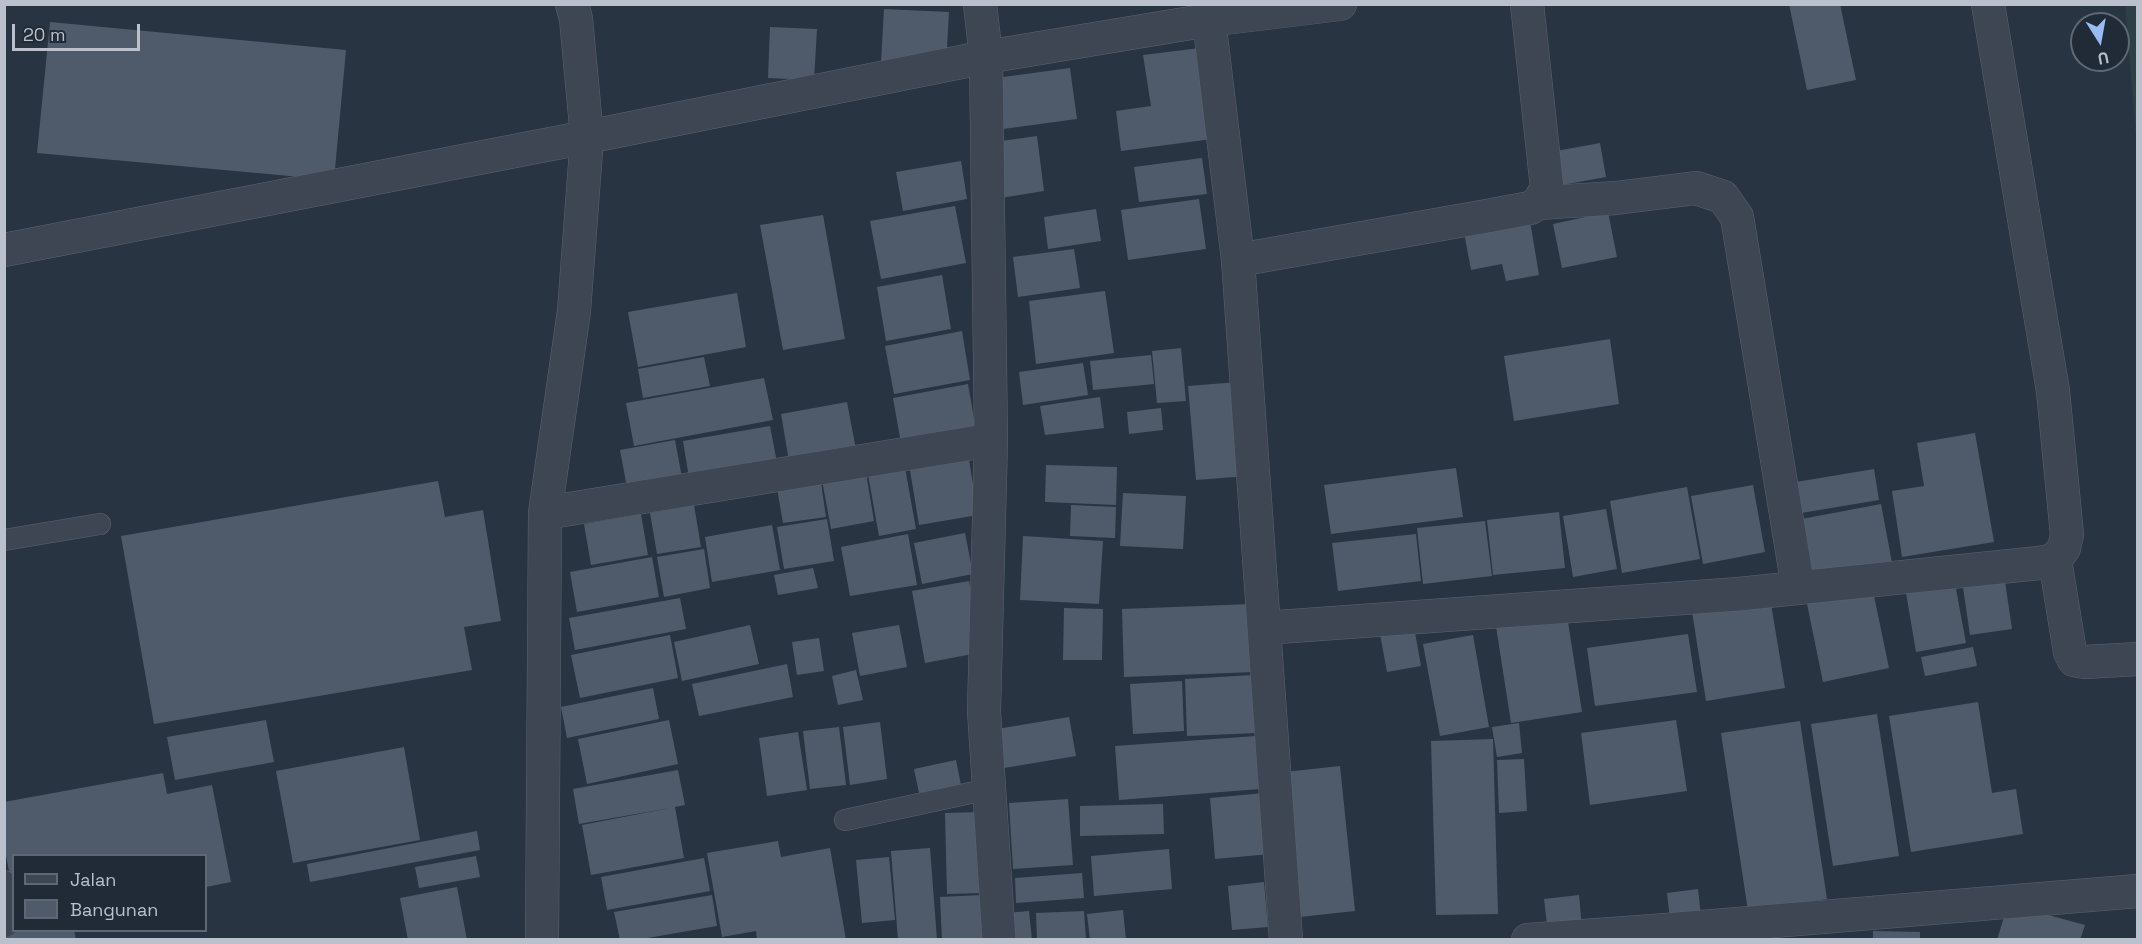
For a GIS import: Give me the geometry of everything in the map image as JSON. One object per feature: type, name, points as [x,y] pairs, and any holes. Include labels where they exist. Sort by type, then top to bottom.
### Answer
[{"type":"street","points":[[542,939],[545,513],[574,311],[587,137],[576,19],[572,4]]},
{"type":"street","points":[[980,4],[986,57],[990,440],[984,711],[999,939]]},
{"type":"street","points":[[4,250],[986,57],[1209,20],[1340,4]]},
{"type":"street","points":[[1238,260],[1530,208],[1538,203],[1547,188],[1527,4]]},
{"type":"street","points":[[1264,627],[1739,594],[2055,560],[2064,548],[2067,535],[2053,391],[1988,4]]},
{"type":"street","points":[[1209,20],[1238,260],[1286,939]]},
{"type":"street","points":[[1538,203],[1616,198],[1696,188],[1723,197],[1737,217],[1798,587]]},
{"type":"street","points":[[545,513],[990,440]]},
{"type":"street","points":[[2055,560],[2070,652],[2074,660],[2085,662],[2138,659]]},
{"type":"street","points":[[1528,939],[2138,891]]},
{"type":"lane","points":[[4,540],[100,524]]},
{"type":"lane","points":[[846,820],[988,789]]},
{"type":"lane","points":[[4,881],[11,915],[8,925],[4,927]]},
{"type":"green space","points":[[2125,5],[2137,5],[2137,148],[2130,65],[2130,12],[2126,12]]},
{"type":"building","points":[[1789,4],[1840,4],[1856,80],[1807,90]]},
{"type":"building","points":[[884,9],[949,12],[946,65],[881,62]]},
{"type":"building","points":[[50,22],[346,50],[334,180],[37,153]]},
{"type":"building","points":[[770,27],[817,29],[814,80],[768,78]]},
{"type":"building","points":[[1200,48],[1212,139],[1121,151],[1116,111],[1151,106],[1143,55]]},
{"type":"building","points":[[1070,68],[1077,119],[1003,129],[996,78]]},
{"type":"building","points":[[1037,136],[1044,191],[1001,198],[994,142]]},
{"type":"building","points":[[1600,143],[1606,177],[1562,185],[1556,151]]},
{"type":"building","points":[[1202,158],[1207,194],[1139,202],[1134,167]]},
{"type":"building","points":[[961,161],[967,199],[903,211],[896,172]]},
{"type":"building","points":[[1199,199],[1206,249],[1128,260],[1121,210]]},
{"type":"building","points":[[955,206],[966,263],[881,279],[870,221]]},
{"type":"building","points":[[1096,209],[1101,241],[1048,249],[1044,217]]},
{"type":"building","points":[[1608,212],[1617,257],[1562,268],[1553,224]]},
{"type":"building","points":[[823,215],[845,339],[783,350],[760,225]]},
{"type":"building","points":[[1529,215],[1539,275],[1506,281],[1502,264],[1471,270],[1463,227]]},
{"type":"building","points":[[1074,249],[1080,288],[1018,297],[1013,257]]},
{"type":"building","points":[[942,275],[951,329],[886,341],[877,287]]},
{"type":"building","points":[[1105,291],[1114,353],[1036,364],[1029,301]]},
{"type":"building","points":[[737,293],[746,347],[638,367],[628,312]]},
{"type":"building","points":[[962,331],[970,380],[894,394],[885,346]]},
{"type":"building","points":[[1610,339],[1619,404],[1514,421],[1504,356]]},
{"type":"building","points":[[1181,348],[1186,401],[1157,403],[1152,351]]},
{"type":"building","points":[[1151,355],[1154,384],[1093,390],[1090,361]]},
{"type":"building","points":[[704,357],[710,386],[643,398],[638,369]]},
{"type":"building","points":[[1083,363],[1088,395],[1023,405],[1019,372]]},
{"type":"building","points":[[764,378],[773,420],[634,446],[626,403]]},
{"type":"building","points":[[1238,382],[1247,476],[1196,480],[1188,386]]},
{"type":"building","points":[[968,384],[977,436],[902,449],[893,398]]},
{"type":"building","points":[[1100,397],[1104,428],[1045,435],[1040,406]]},
{"type":"building","points":[[847,402],[857,455],[790,467],[781,414]]},
{"type":"building","points":[[1161,408],[1163,430],[1129,434],[1127,412]]},
{"type":"building","points":[[770,426],[778,468],[690,484],[683,441]]},
{"type":"building","points":[[1975,433],[1994,542],[1902,557],[1892,491],[1924,486],[1917,443]]},
{"type":"building","points":[[675,440],[683,483],[628,493],[620,450]]},
{"type":"building","points":[[969,460],[978,515],[919,525],[910,470]]},
{"type":"building","points":[[904,462],[916,529],[879,536],[867,469]]},
{"type":"building","points":[[1046,465],[1117,467],[1116,505],[1045,502]]},
{"type":"building","points":[[1456,468],[1463,517],[1331,534],[1324,485]]},
{"type":"building","points":[[1874,469],[1879,500],[1795,514],[1790,483]]},
{"type":"building","points":[[866,473],[874,521],[831,529],[822,480]]},
{"type":"building","points":[[820,476],[826,517],[783,523],[776,483]]},
{"type":"building","points":[[438,481],[445,517],[483,510],[501,621],[464,627],[472,670],[154,724],[121,536]]},
{"type":"building","points":[[1753,485],[1765,552],[1703,564],[1691,496]]},
{"type":"building","points":[[1687,487],[1700,559],[1622,573],[1610,501]]},
{"type":"building","points":[[1123,493],[1186,496],[1183,549],[1120,546]]},
{"type":"building","points":[[1881,504],[1892,563],[1802,579],[1791,521]]},
{"type":"building","points":[[694,505],[701,547],[657,554],[650,513]]},
{"type":"building","points":[[1071,505],[1116,507],[1115,538],[1070,536]]},
{"type":"building","points":[[1606,509],[1617,569],[1573,577],[1563,516]]},
{"type":"building","points":[[1559,512],[1565,568],[1493,575],[1487,520]]},
{"type":"building","points":[[641,514],[648,555],[591,565],[584,524]]},
{"type":"building","points":[[827,519],[834,561],[784,569],[777,527]]},
{"type":"building","points":[[1485,521],[1492,576],[1423,584],[1417,528]]},
{"type":"building","points":[[772,525],[780,570],[712,582],[705,537]]},
{"type":"building","points":[[965,533],[973,574],[922,584],[914,543]]},
{"type":"building","points":[[908,534],[917,585],[850,596],[841,547]]},
{"type":"building","points":[[1416,534],[1421,581],[1338,591],[1332,543]]},
{"type":"building","points":[[1023,536],[1103,541],[1099,604],[1020,600]]},
{"type":"building","points":[[704,549],[710,588],[664,597],[657,557]]},
{"type":"building","points":[[652,557],[659,597],[577,612],[570,572]]},
{"type":"building","points":[[813,568],[818,588],[778,595],[774,575]]},
{"type":"building","points":[[2003,568],[2012,629],[1970,635],[1961,574]]},
{"type":"building","points":[[1954,578],[1966,643],[1916,652],[1905,587]]},
{"type":"building","points":[[969,581],[983,652],[925,663],[912,591]]},
{"type":"building","points":[[1873,591],[1889,668],[1823,682],[1807,604]]},
{"type":"building","points":[[1769,592],[1785,688],[1706,701],[1691,605]]},
{"type":"building","points":[[680,598],[686,629],[575,650],[569,618]]},
{"type":"building","points":[[1252,604],[1254,672],[1124,677],[1122,609]]},
{"type":"building","points":[[1064,608],[1103,609],[1102,660],[1063,660]]},
{"type":"building","points":[[1566,609],[1582,712],[1511,723],[1495,620]]},
{"type":"building","points":[[750,625],[759,664],[682,681],[674,642]]},
{"type":"building","points":[[899,625],[907,667],[860,676],[852,633]]},
{"type":"building","points":[[1414,627],[1421,666],[1387,672],[1380,634]]},
{"type":"building","points":[[1688,634],[1697,692],[1595,706],[1587,648]]},
{"type":"building","points":[[670,635],[678,678],[580,698],[571,655]]},
{"type":"building","points":[[1473,635],[1489,727],[1440,736],[1423,644]]},
{"type":"building","points":[[819,638],[824,671],[797,675],[792,642]]},
{"type":"building","points":[[1973,647],[1977,666],[1925,676],[1921,657]]},
{"type":"building","points":[[787,664],[793,697],[699,716],[692,684]]},
{"type":"building","points":[[856,670],[863,700],[838,705],[832,676]]},
{"type":"building","points":[[1253,675],[1257,733],[1187,736],[1185,679]]},
{"type":"building","points":[[1182,681],[1184,731],[1133,734],[1130,684]]},
{"type":"building","points":[[653,688],[659,719],[567,738],[561,707]]},
{"type":"building","points":[[1978,702],[1992,793],[2016,789],[2023,834],[1911,852],[1889,716]]},
{"type":"building","points":[[1877,714],[1899,856],[1833,866],[1811,724]]},
{"type":"building","points":[[1069,717],[1076,756],[998,769],[991,730]]},
{"type":"building","points":[[266,720],[274,762],[175,780],[167,737]]},
{"type":"building","points":[[669,720],[678,764],[587,784],[578,739]]},
{"type":"building","points":[[1676,720],[1687,791],[1590,805],[1581,733]]},
{"type":"building","points":[[1800,721],[1827,899],[1748,911],[1721,733]]},
{"type":"building","points":[[880,722],[887,779],[850,785],[843,727]]},
{"type":"building","points":[[1519,723],[1522,753],[1497,757],[1492,727]]},
{"type":"building","points":[[839,727],[846,785],[810,789],[803,731]]},
{"type":"building","points":[[798,732],[807,790],[767,796],[759,738]]},
{"type":"building","points":[[1256,736],[1260,789],[1119,800],[1115,746]]},
{"type":"building","points":[[1493,739],[1498,914],[1436,915],[1431,741]]},
{"type":"building","points":[[404,747],[420,840],[293,863],[276,771]]},
{"type":"building","points":[[1524,759],[1527,811],[1499,813],[1497,760]]},
{"type":"building","points":[[956,760],[961,785],[919,793],[914,769]]},
{"type":"building","points":[[1340,766],[1355,911],[1300,917],[1285,772]]},
{"type":"building","points":[[678,770],[685,805],[675,807],[684,858],[591,875],[582,825],[670,808],[579,824],[573,789]]},
{"type":"building","points":[[163,773],[167,794],[212,785],[231,882],[207,887],[207,854],[12,854],[12,887],[4,845],[4,802]]},
{"type":"building","points":[[1265,793],[1271,854],[1215,859],[1210,798]]},
{"type":"building","points":[[1068,799],[1073,865],[1013,869],[1009,803]]},
{"type":"building","points":[[1163,804],[1164,834],[1080,836],[1080,806]]},
{"type":"building","points":[[980,812],[983,893],[947,894],[945,813]]},
{"type":"building","points":[[477,831],[480,850],[310,882],[307,864]]},
{"type":"building","points":[[778,841],[781,857],[830,848],[846,940],[757,940],[756,931],[722,937],[707,853]]},
{"type":"building","points":[[930,848],[937,940],[898,940],[891,851]]},
{"type":"building","points":[[1169,849],[1172,889],[1094,896],[1091,856]]},
{"type":"building","points":[[476,856],[480,877],[419,888],[415,867]]},
{"type":"building","points":[[889,857],[895,920],[862,923],[856,860]]},
{"type":"building","points":[[704,858],[710,891],[607,910],[601,877]]},
{"type":"building","points":[[1082,873],[1084,898],[1016,903],[1015,878]]},
{"type":"building","points":[[1264,882],[1268,927],[1232,930],[1228,886]]},
{"type":"building","points":[[457,887],[467,940],[408,940],[400,898]]},
{"type":"building","points":[[1698,889],[1701,916],[1670,919],[1667,893]]},
{"type":"building","points":[[712,895],[717,926],[636,940],[620,940],[614,912]]},
{"type":"building","points":[[982,895],[984,940],[942,940],[940,897]]},
{"type":"building","points":[[1579,895],[1582,928],[1548,932],[1544,899]]},
{"type":"building","points":[[2008,904],[2085,925],[2080,940],[1997,940]]},
{"type":"building","points":[[1123,910],[1126,940],[1090,940],[1087,914]]},
{"type":"building","points":[[1029,911],[1032,940],[1008,940],[1006,913]]},
{"type":"building","points":[[1084,911],[1086,940],[1037,940],[1036,913]]},
{"type":"building","points":[[1873,931],[1920,932],[1920,940],[1873,940]]},
{"type":"building","points":[[5,932],[74,932],[76,940],[7,940]]}]
